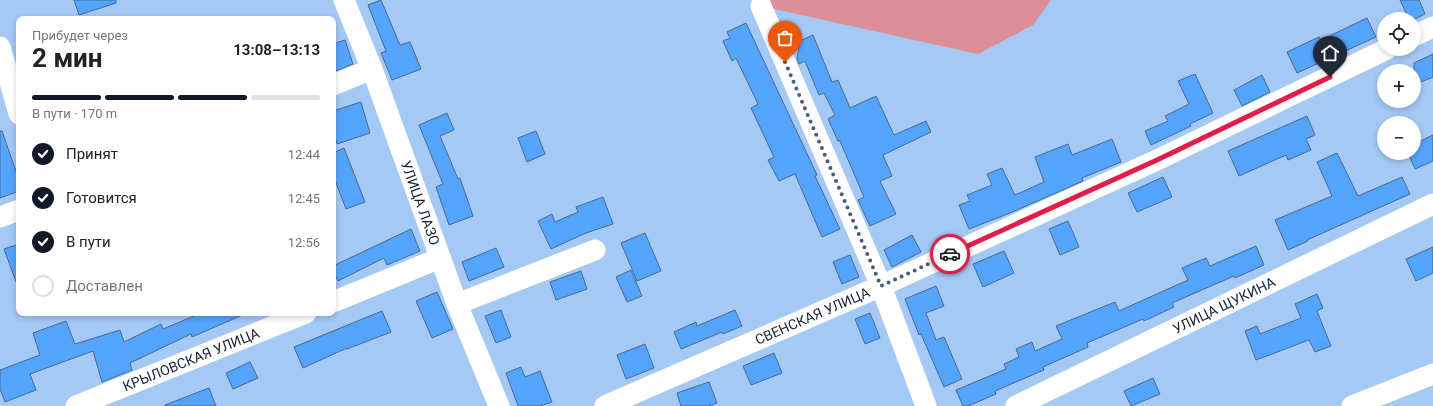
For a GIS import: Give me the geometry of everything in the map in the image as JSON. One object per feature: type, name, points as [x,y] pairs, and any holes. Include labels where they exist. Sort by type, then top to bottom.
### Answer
[{"type":"street","name":"УЛИЦА ЛАЗО","points":[[344,0],[372,69],[457,304],[499,406]]},
{"type":"street","points":[[761,6],[881,286],[926,406]]},
{"type":"street","points":[[1421,33],[1433,27]]},
{"type":"street","points":[[0,47],[16,103]]},
{"type":"street","name":"СВЕНСКАЯ УЛИЦА","points":[[605,406],[881,286],[1157,160],[1377,54]]},
{"type":"street","points":[[336,84],[372,69]]},
{"type":"street","name":"УЛИЦА ЩУКИНА","points":[[1016,406],[1433,204]]},
{"type":"street","points":[[0,217],[16,211]]},
{"type":"street","points":[[457,304],[595,250]]},
{"type":"street","points":[[336,301],[440,258]]},
{"type":"street","name":"КРЫЛОВСКАЯ УЛИЦА","points":[[76,406],[120,398],[299,316]]},
{"type":"street","points":[[1352,406],[1433,374]]},
{"type":"shaded area","points":[[759,0],[1051,0],[1033,25],[978,54],[761,6]]},
{"type":"building","points":[[74,0],[116,0],[116,3],[79,15]]},
{"type":"building","points":[[381,0],[400,45],[410,42],[421,69],[392,80],[381,53],[386,51],[368,5]]},
{"type":"building","points":[[1400,0],[1419,0],[1425,14],[1421,16],[1421,12],[1406,12]]},
{"type":"building","points":[[1367,18],[1376,37],[1297,73],[1287,52],[1319,37],[1321,40]]},
{"type":"building","points":[[746,23],[817,175],[815,176],[840,229],[822,237],[795,174],[779,181],[768,160],[774,157],[751,108],[758,104],[736,58],[732,61],[723,41],[730,38],[727,32]]},
{"type":"building","points":[[813,35],[832,82],[838,80],[850,108],[876,96],[894,135],[926,121],[931,132],[883,155],[892,176],[880,181],[896,214],[870,226],[858,200],[864,197],[840,141],[838,141],[828,119],[835,115],[824,93],[819,95],[805,61],[799,64],[797,59],[800,41]]},
{"type":"building","points":[[345,40],[353,64],[336,71],[336,43]]},
{"type":"building","points":[[1433,54],[1433,77],[1421,82],[1421,64],[1414,63]]},
{"type":"building","points":[[1195,74],[1213,113],[1190,124],[1191,126],[1151,145],[1145,131],[1168,121],[1165,116],[1189,104],[1178,81]]},
{"type":"building","points":[[1262,75],[1270,92],[1242,106],[1234,90]]},
{"type":"building","points":[[361,102],[370,133],[337,144],[336,110]]},
{"type":"building","points":[[447,113],[454,130],[440,136],[458,179],[460,178],[473,216],[449,225],[436,187],[443,184],[419,125]]},
{"type":"building","points":[[1307,116],[1315,135],[1306,139],[1311,150],[1288,160],[1286,155],[1239,176],[1228,151]]},
{"type":"building","points":[[0,131],[2,131],[16,171],[16,192],[0,198]]},
{"type":"building","points":[[536,131],[545,154],[527,162],[518,138]]},
{"type":"building","points":[[1433,135],[1433,161],[1415,169],[1411,160],[1421,160],[1421,141]]},
{"type":"building","points":[[1112,139],[1121,162],[1082,178],[1083,181],[969,229],[959,205],[970,201],[967,195],[992,185],[987,174],[1002,168],[1015,195],[1044,182],[1035,157],[1068,144],[1072,155]]},
{"type":"building","points":[[344,148],[365,202],[346,209],[336,183],[336,152]]},
{"type":"building","points":[[1337,153],[1358,196],[1402,177],[1410,194],[1288,250],[1275,220],[1332,196],[1317,162]]},
{"type":"building","points":[[1163,177],[1172,197],[1137,212],[1128,193]]},
{"type":"building","points":[[603,197],[613,224],[586,233],[551,249],[538,221],[552,214],[555,222],[578,212],[576,207]]},
{"type":"building","points":[[1068,221],[1079,247],[1060,255],[1049,229]]},
{"type":"building","points":[[411,229],[420,251],[387,265],[384,258],[338,281],[336,277],[336,265]]},
{"type":"building","points":[[645,233],[661,271],[637,281],[621,243]]},
{"type":"building","points":[[912,235],[921,252],[892,267],[884,250]]},
{"type":"building","points":[[16,245],[16,282],[4,249]]},
{"type":"building","points":[[1256,246],[1264,265],[1235,278],[1234,276],[1172,303],[1174,307],[1144,321],[1143,319],[1087,343],[1088,347],[1043,367],[1044,370],[995,391],[996,394],[968,406],[963,406],[956,390],[1006,369],[1004,364],[1019,357],[1016,349],[1032,342],[1035,351],[1062,339],[1056,326],[1115,302],[1119,311],[1188,280],[1182,268],[1206,258],[1210,266]]},
{"type":"building","points":[[1433,247],[1433,273],[1416,281],[1406,259]]},
{"type":"building","points":[[496,248],[504,267],[469,281],[462,262]]},
{"type":"building","points":[[1004,251],[1014,273],[983,287],[973,264]]},
{"type":"building","points":[[850,255],[859,277],[842,284],[833,262]]},
{"type":"building","points":[[631,270],[642,296],[627,302],[616,277]]},
{"type":"building","points":[[581,271],[587,289],[556,300],[550,282]]},
{"type":"building","points":[[936,286],[944,306],[926,313],[936,340],[944,337],[962,379],[944,387],[921,334],[919,335],[905,299]]},
{"type":"building","points":[[437,292],[453,329],[432,338],[416,301]]},
{"type":"building","points":[[1317,294],[1323,308],[1317,311],[1331,346],[1315,352],[1309,340],[1256,360],[1245,331],[1257,326],[1260,334],[1301,318],[1295,304]]},
{"type":"building","points":[[501,310],[511,337],[496,343],[485,316]]},
{"type":"building","points":[[735,310],[742,326],[723,334],[722,332],[681,349],[674,332],[696,322],[697,326]]},
{"type":"building","points":[[382,311],[391,332],[347,348],[303,368],[294,347]]},
{"type":"building","points":[[870,313],[880,338],[865,344],[855,319]]},
{"type":"building","points":[[194,316],[240,316],[192,337],[191,334],[130,363],[132,370],[102,382],[93,351],[30,374],[36,390],[5,402],[0,389],[0,370],[40,355],[33,333],[66,321],[75,344],[120,330],[124,342],[161,324],[163,329]]},
{"type":"building","points":[[645,344],[654,368],[626,379],[617,355]]},
{"type":"building","points":[[774,353],[782,373],[751,385],[743,366]]},
{"type":"building","points":[[250,362],[258,378],[233,389],[226,373]]},
{"type":"building","points":[[521,367],[525,377],[540,371],[552,402],[540,406],[518,406],[506,373]]},
{"type":"building","points":[[1153,378],[1160,394],[1131,406],[1124,391]]},
{"type":"building","points":[[709,382],[717,403],[709,406],[681,406],[677,393]]},
{"type":"building","points":[[209,388],[216,406],[165,406],[165,405]]},
{"type":"way so far","points":[[785,62],[881,286],[950,254]]},
{"type":"route","points":[[950,254],[1157,160],[1330,77]]}]
